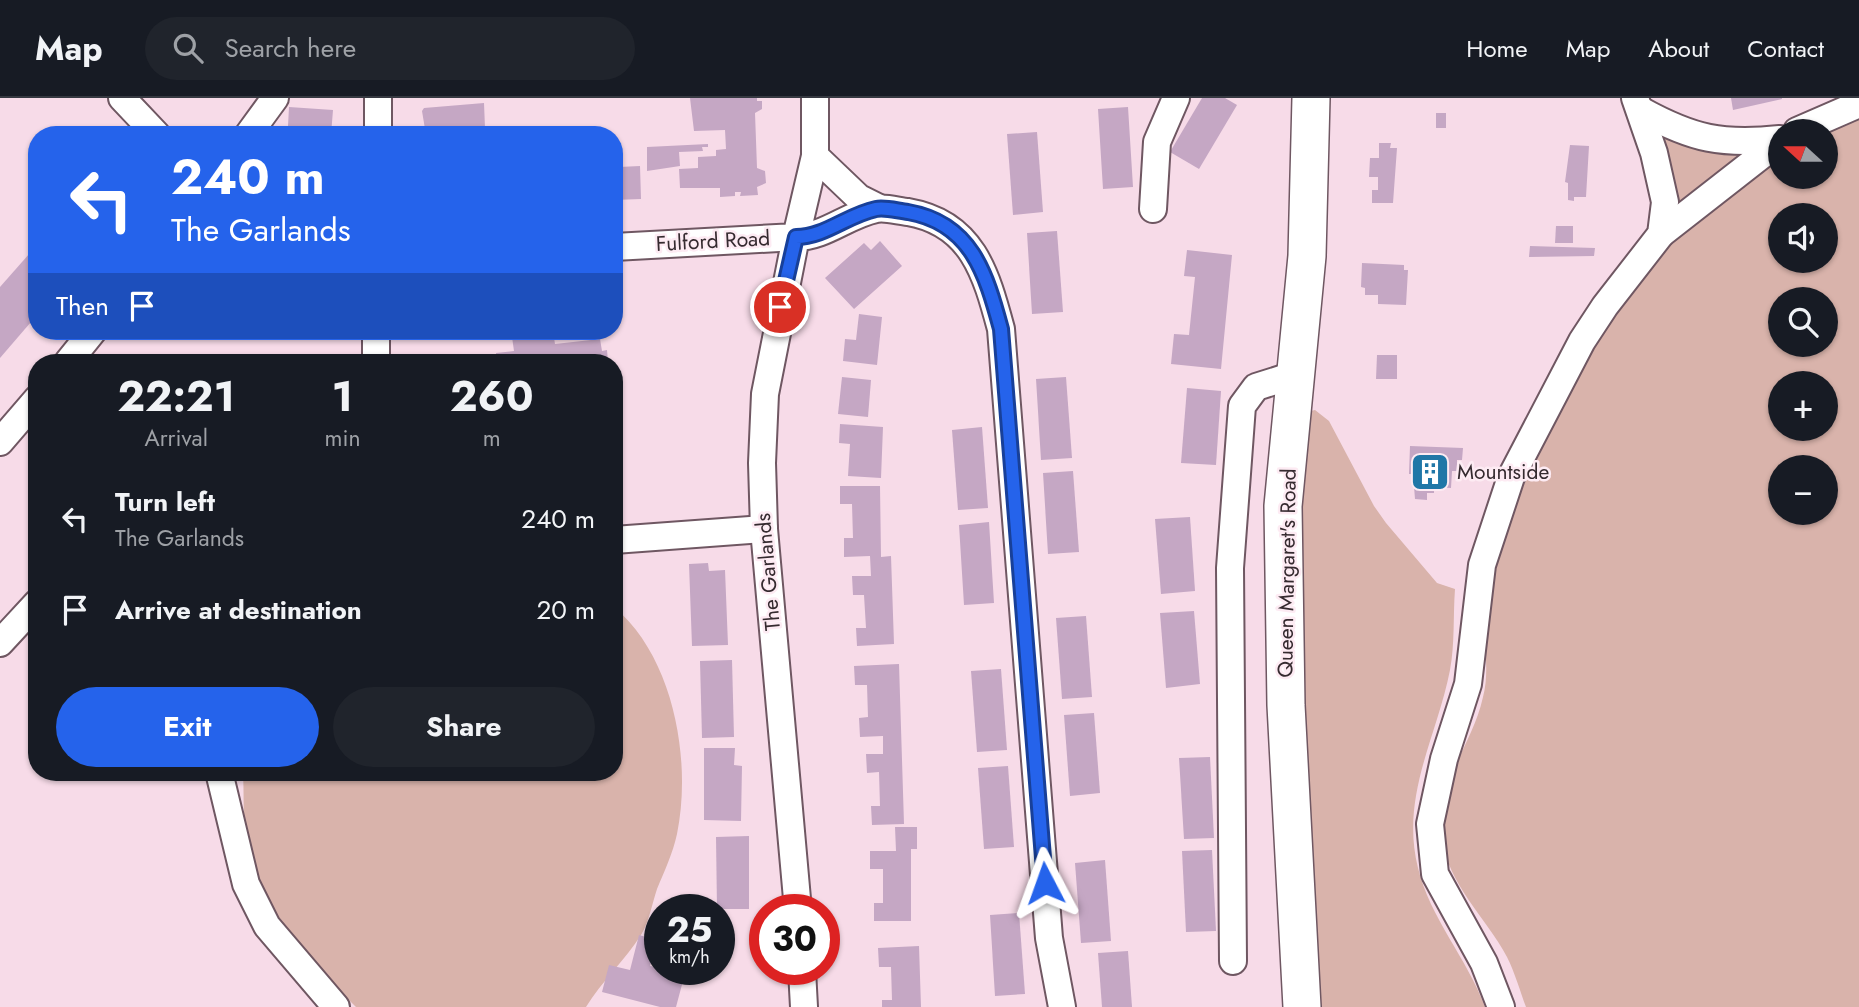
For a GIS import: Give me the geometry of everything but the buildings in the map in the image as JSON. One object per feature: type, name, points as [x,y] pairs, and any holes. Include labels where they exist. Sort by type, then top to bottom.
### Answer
[{"type":"main road","name":"Queen Margaret's Road","points":[[1302,1007],[1286,705],[1283,531],[1310,203],[1311,98]]},
{"type":"street","points":[[122,98],[148,126]]},
{"type":"street","points":[[255,126],[275,98]]},
{"type":"street","points":[[378,98],[378,126]]},
{"type":"street","name":"Fulford Road","points":[[623,247],[796,237],[816,156],[815,98]]},
{"type":"street","points":[[1153,209],[1157,142],[1176,98]]},
{"type":"street","points":[[1825,119],[1859,104]]},
{"type":"street","points":[[1638,105],[1674,129],[1706,139],[1739,143],[1768,141]]},
{"type":"street","points":[[1638,105],[1665,202],[1661,234]]},
{"type":"street","points":[[1501,1007],[1484,963],[1435,874],[1430,841],[1434,798],[1468,684],[1482,565],[1510,477],[1542,413],[1605,306],[1661,234],[1768,149]]},
{"type":"street","points":[[816,156],[859,198],[879,208],[933,216],[966,241],[989,285],[1001,329],[1049,938],[1062,1007]]},
{"type":"street","points":[[796,237],[813,237],[851,217],[879,208]]},
{"type":"street","name":"The Garlands","points":[[796,237],[765,394],[762,463],[764,529],[797,894]]},
{"type":"street","points":[[74,354],[86,340]]},
{"type":"street","points":[[1233,961],[1230,568],[1242,406],[1256,387],[1297,374]]},
{"type":"street","points":[[0,442],[28,409]]},
{"type":"street","points":[[623,539],[764,529]]},
{"type":"street","points":[[0,642],[28,612]]},
{"type":"street","points":[[221,781],[246,884],[267,926],[335,1007]]},
{"type":"street","points":[[803,985],[804,1007]]},
{"type":"shaded area","points":[[1859,113],[1859,1007],[1526,1007],[1507,957],[1452,871],[1442,838],[1444,798],[1483,697],[1486,678],[1485,629],[1496,559],[1512,506],[1531,459],[1579,367],[1637,281],[1669,243],[1702,210],[1768,163],[1768,189],[1838,189],[1838,124]]},
{"type":"shaded area","points":[[1662,136],[1747,151],[1678,206]]},
{"type":"shaded area","points":[[1315,410],[1329,421],[1374,506],[1386,523],[1437,583],[1455,589],[1450,670],[1422,767],[1414,816],[1414,842],[1418,868],[1431,904],[1485,1007],[1313,1007],[1296,559],[1307,412]]},
{"type":"shaded area","points":[[623,616],[635,628],[651,653],[674,712],[679,743],[682,775],[677,834],[656,894],[644,894],[644,928],[641,935],[586,1007],[356,1007],[318,969],[284,929],[270,907],[250,859],[245,832],[243,781],[623,781]]},
{"type":"place","name":"Mountside","points":[[1430,472]]},
{"type":"route","points":[[780,307],[796,237],[813,237],[851,217],[879,208],[933,216],[966,241],[989,285],[1001,329],[1045,883]]}]
